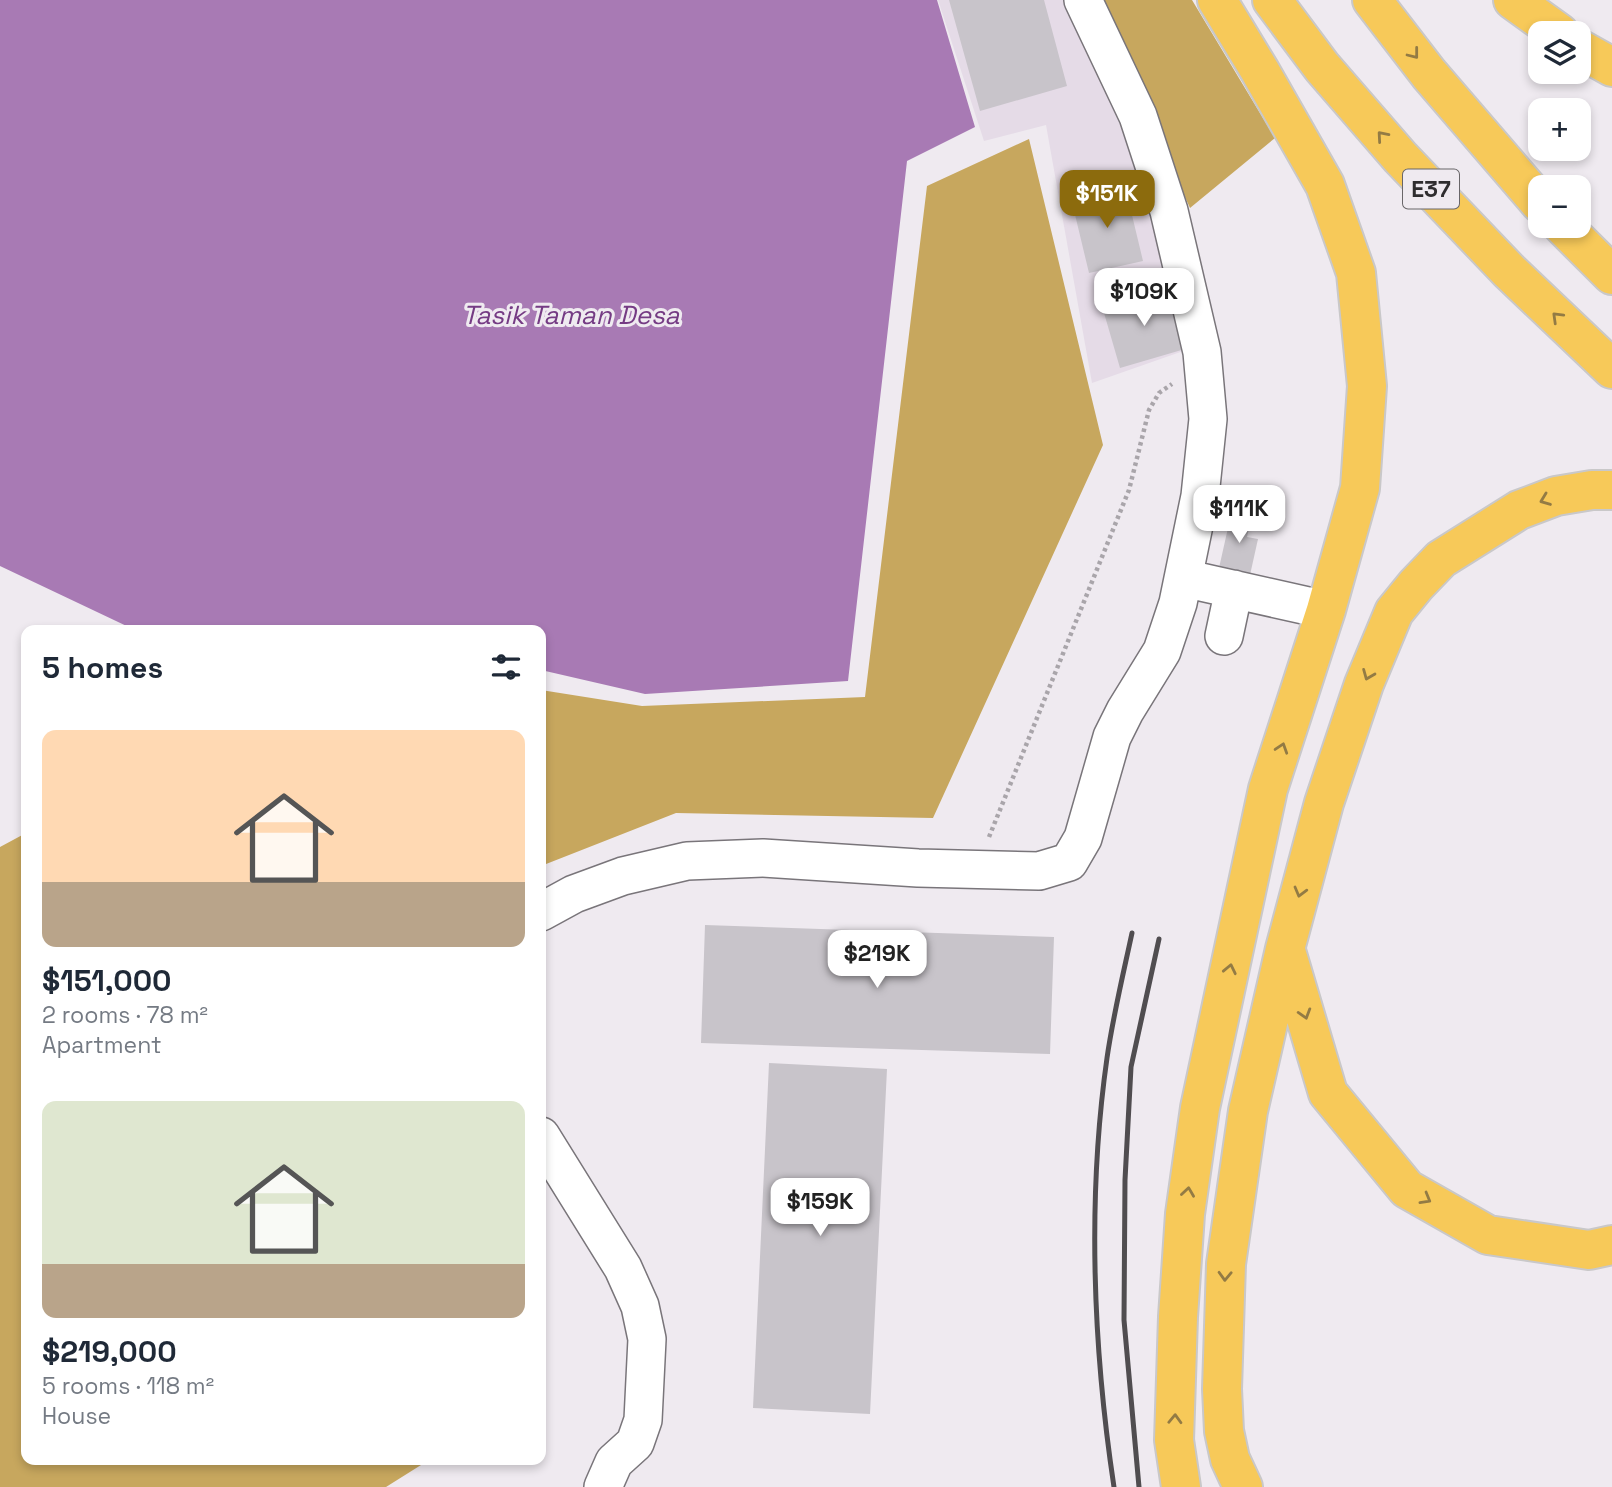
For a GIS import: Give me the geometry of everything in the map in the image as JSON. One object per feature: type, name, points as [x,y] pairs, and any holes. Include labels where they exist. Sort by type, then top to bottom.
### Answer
[{"type":"highway","points":[[1181,1487],[1174,1440],[1178,1317],[1185,1214],[1200,1108],[1268,789],[1326,610],[1360,488],[1367,386],[1356,274],[1325,185],[1261,71],[1217,0]]},
{"type":"highway","name":"E37","points":[[1272,0],[1322,67],[1400,157],[1509,271],[1612,369]]},
{"type":"highway","points":[[1372,0],[1429,74],[1528,189]]},
{"type":"highway","points":[[1513,0],[1542,21]]},
{"type":"highway","points":[[1591,55],[1612,67]]},
{"type":"highway","points":[[1575,238],[1612,275]]},
{"type":"highway","points":[[1243,1487],[1230,1459],[1224,1431],[1222,1389],[1226,1264],[1248,1111],[1285,949],[1324,803],[1364,684],[1394,612],[1441,559],[1519,510],[1556,496],[1592,490],[1612,490]]},
{"type":"highway","points":[[1285,949],[1328,1093],[1407,1189],[1488,1235],[1589,1250],[1612,1245]]},
{"type":"lane","points":[[546,909],[574,894],[623,876],[687,861],[764,858],[1039,871],[1069,862],[1083,838],[1112,737],[1163,651],[1178,603],[1200,496],[1208,419],[1202,352],[1169,211],[1138,116],[1083,0]]},
{"type":"lane","points":[[1224,636],[1217,586],[1326,610]]},
{"type":"lane","points":[[546,1144],[623,1268],[640,1306],[647,1339],[643,1420],[635,1443],[614,1462],[603,1487]]},
{"type":"path","points":[[975,870],[1129,490],[1149,410],[1159,393],[1183,377],[1202,352]]},
{"type":"shaded area","points":[[938,0],[1089,0],[1179,195],[1148,208],[1189,349],[1092,383],[1046,125],[984,141]]},
{"type":"shaded area","points":[[1095,0],[1192,0],[1275,138],[1190,208]]},
{"type":"shaded area","points":[[1029,139],[1103,445],[933,818],[676,813],[546,864],[546,691],[642,706],[865,697],[927,186]]},
{"type":"shaded area","points":[[21,836],[21,1465],[421,1465],[386,1487],[0,1487],[0,847]]},
{"type":"water","name":"Tasik Taman Desa","points":[[0,0],[937,0],[975,127],[907,161],[848,681],[645,694],[546,671],[546,625],[124,625],[0,566]]},
{"type":"building","points":[[949,0],[1044,0],[1067,86],[980,111]]},
{"type":"building","points":[[1125,186],[1143,261],[1089,273],[1071,198]]},
{"type":"building","points":[[1167,287],[1185,349],[1120,368],[1102,306]]},
{"type":"building","points":[[1232,510],[1252,515],[1247,537],[1258,539],[1250,575],[1219,568]]},
{"type":"building","points":[[705,925],[1054,937],[1050,1054],[701,1043]]},
{"type":"building","points":[[769,1063],[887,1069],[870,1414],[753,1408]]},
{"type":"railway","points":[[1114,1487],[1097,1327],[1095,1219],[1107,1058],[1132,933]]},
{"type":"railway","points":[[1139,1487],[1124,1320],[1125,1180],[1131,1067],[1159,939]]}]
